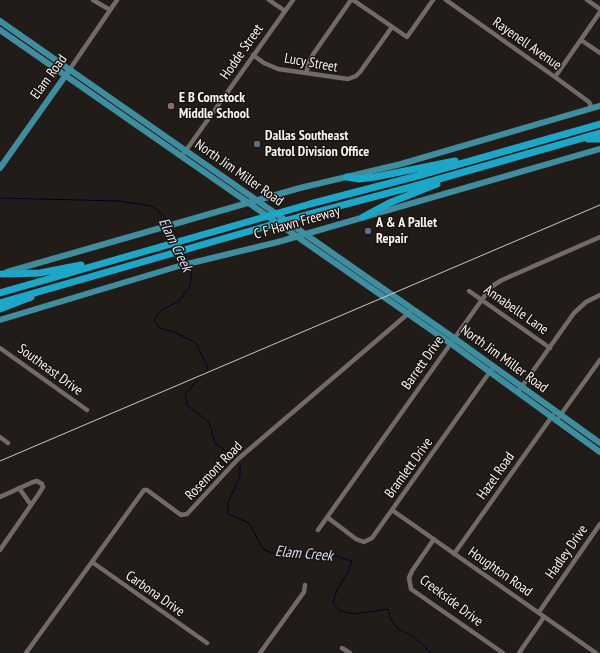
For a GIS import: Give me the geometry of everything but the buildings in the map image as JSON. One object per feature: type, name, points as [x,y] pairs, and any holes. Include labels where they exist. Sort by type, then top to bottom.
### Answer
[{"type":"highway","name":"C F Hawn Freeway","points":[[0,293],[108,261],[600,124]]},
{"type":"highway","name":"C F Hawn Freeway","points":[[0,303],[174,252],[452,176],[600,133]]},
{"type":"highway","points":[[578,139],[600,139]]},
{"type":"highway","points":[[347,177],[359,179],[459,160],[471,161]]},
{"type":"highway","points":[[363,217],[389,203],[432,186],[452,176]]},
{"type":"highway","points":[[1,274],[40,272],[108,261]]},
{"type":"highway","points":[[0,309],[22,301],[43,290]]},
{"type":"main road","name":"North Jim Miller Road","points":[[0,21],[147,123],[208,173],[297,237],[410,312],[454,338],[522,386],[600,452]]},
{"type":"main road","name":"North Jim Miller Road","points":[[0,30],[142,128],[212,168],[234,183],[410,312],[450,344],[518,392],[600,443]]},
{"type":"main road","name":"Elam Road","points":[[0,168],[70,69]]},
{"type":"main road","points":[[118,111],[122,105]]},
{"type":"main road","points":[[1,274],[249,202],[329,180],[401,164],[600,106]]},
{"type":"main road","points":[[142,128],[147,123]]},
{"type":"main road","name":"C F Hawn Freeway","points":[[0,320],[195,261],[297,237],[600,149]]},
{"type":"main road","points":[[208,173],[212,168]]},
{"type":"main road","points":[[230,189],[234,183]]},
{"type":"main road","points":[[321,230],[318,234],[317,240],[323,248]]},
{"type":"street","points":[[93,0],[110,10]]},
{"type":"street","name":"Elam Road","points":[[70,69],[117,0]]},
{"type":"street","points":[[269,0],[285,11]]},
{"type":"street","name":"Hodde Street","points":[[184,153],[293,0]]},
{"type":"street","points":[[306,73],[312,56],[352,0],[406,38],[433,0]]},
{"type":"street","name":"Rayenell Avenue","points":[[446,0],[589,102],[592,108]]},
{"type":"street","points":[[587,0],[600,9]]},
{"type":"street","points":[[555,77],[600,12]]},
{"type":"street","name":"Lucy Street","points":[[253,55],[274,67],[344,79],[356,76],[392,27]]},
{"type":"street","points":[[581,40],[600,52]]},
{"type":"street","name":"Barrett Drive","points":[[318,530],[491,287],[502,280],[600,237]]},
{"type":"street","name":"Annabelle Lane","points":[[469,291],[550,348]]},
{"type":"street","points":[[518,392],[580,307],[600,295]]},
{"type":"street","name":"Rosemont Road","points":[[26,653],[144,490],[148,490],[181,515],[187,514],[238,458],[410,312]]},
{"type":"street","name":"Southeast Drive","points":[[0,348],[87,410]]},
{"type":"street","name":"Hazel Road","points":[[454,554],[556,416],[600,360]]},
{"type":"street","name":"Bramlett Drive","points":[[327,517],[356,539],[364,542],[372,538],[494,366]]},
{"type":"street","points":[[0,437],[8,443]]},
{"type":"street","points":[[0,497],[37,481],[42,484],[43,487],[0,550]]},
{"type":"street","points":[[20,488],[31,505]]},
{"type":"street","name":"Houghton Road","points":[[392,510],[596,653]]},
{"type":"street","name":"Hadley Drive","points":[[538,612],[600,524]]},
{"type":"street","name":"Creekside Drive","points":[[434,539],[412,571],[409,578],[411,589],[503,653]]},
{"type":"street","name":"Carbona Drive","points":[[92,562],[206,643]]},
{"type":"street","points":[[260,653],[304,592],[305,585]]},
{"type":"street","points":[[519,653],[544,616]]},
{"type":"street","points":[[342,648],[350,653]]},
{"type":"waterway","name":"Elam Creek","points":[[0,198],[119,201],[152,206],[165,217],[168,224]]},
{"type":"waterway","name":"Elam Creek","points":[[170,229],[175,239]]},
{"type":"waterway","name":"Elam Creek","points":[[182,254],[186,262]]},
{"type":"waterway","name":"Elam Creek","points":[[188,267],[192,275],[189,288],[179,301],[160,311],[154,320],[159,328],[174,332],[196,343],[208,368],[185,394],[187,405],[209,422],[215,444],[236,457]]},
{"type":"waterway","name":"Elam Creek","points":[[240,464],[240,476],[228,503],[228,514],[249,523],[263,549],[272,553],[329,554],[352,561],[348,572],[337,590],[333,603],[340,611],[354,614],[388,609],[391,620],[398,629],[413,636],[431,653]]},
{"type":"tram line","points":[[0,461],[600,205]]},
{"type":"place","name":"E B Comstock Middle School","points":[[171,106]]},
{"type":"place","name":"Dallas Southeast Patrol Division Office","points":[[257,144]]},
{"type":"place","name":"A & A Pallet Repair","points":[[368,231]]}]
